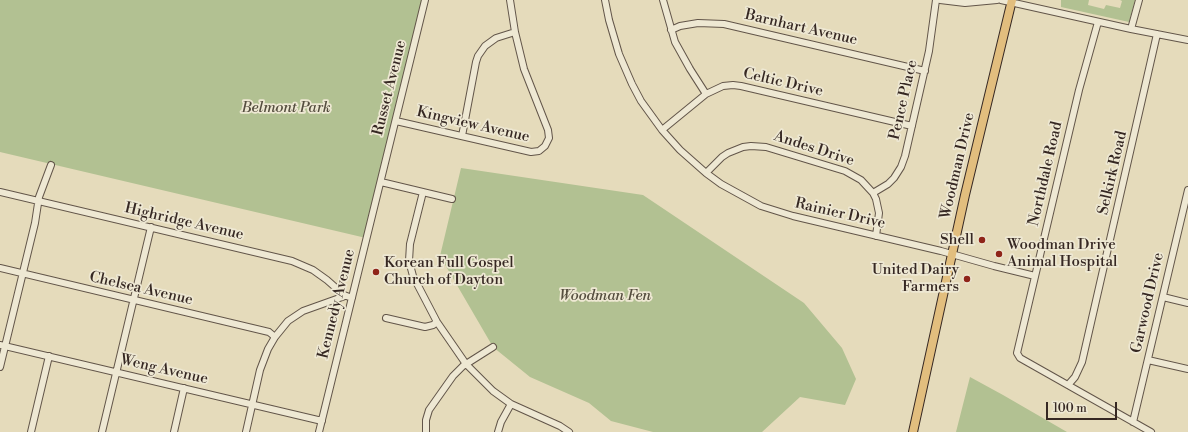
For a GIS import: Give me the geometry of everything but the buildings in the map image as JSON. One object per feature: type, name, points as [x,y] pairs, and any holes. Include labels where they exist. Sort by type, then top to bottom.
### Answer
[{"type":"main road","name":"Woodman Drive","points":[[912,432],[966,189],[1011,1]]},
{"type":"street","name":"Russet Avenue","points":[[381,182],[425,0]]},
{"type":"street","points":[[462,136],[476,62],[481,50],[490,41],[503,35],[515,32],[510,0]]},
{"type":"street","name":"Rainier Drive","points":[[605,0],[613,37],[625,69],[642,101],[662,130],[680,150],[706,173],[732,192],[755,204],[774,211],[1035,276]]},
{"type":"street","points":[[663,0],[675,42],[706,94]]},
{"type":"street","name":"Pence Place","points":[[873,193],[888,184],[899,170],[905,156],[925,71],[936,0]]},
{"type":"street","points":[[940,0],[965,3],[997,0]]},
{"type":"street","points":[[1001,0],[1011,1],[1098,22],[1188,40]]},
{"type":"street","points":[[1131,29],[1139,0]]},
{"type":"street","name":"Northdale Road","points":[[1068,385],[1018,356],[1017,353],[1079,90],[1098,22]]},
{"type":"street","name":"Barnhart Avenue","points":[[671,30],[680,26],[698,23],[724,24],[925,71]]},
{"type":"street","name":"Kingview Avenue","points":[[396,121],[531,152],[539,151],[543,148],[549,138],[548,130],[524,69],[515,32]]},
{"type":"street","name":"Selkirk Road","points":[[1068,385],[1075,377],[1082,362],[1158,34]]},
{"type":"street","name":"Celtic Drive","points":[[662,130],[706,94],[723,86],[740,86],[912,126]]},
{"type":"street","name":"Andes Drive","points":[[706,173],[728,153],[743,147],[759,146],[845,171],[861,180],[873,193],[876,199],[879,213],[876,236]]},
{"type":"street","points":[[0,366],[2,346],[23,274],[35,223],[38,201],[51,164]]},
{"type":"street","points":[[381,182],[452,199]]},
{"type":"street","name":"Kennedy Avenue","points":[[319,432],[381,182]]},
{"type":"street","name":"Garwood Drive","points":[[1133,422],[1188,190]]},
{"type":"street","name":"Highridge Avenue","points":[[0,192],[302,264],[322,276],[345,296],[352,298]]},
{"type":"street","points":[[423,192],[410,244],[409,261],[414,276],[437,322],[466,364],[493,390],[511,404],[560,426],[569,432]]},
{"type":"street","points":[[102,432],[151,228]]},
{"type":"street","name":"Chelsea Avenue","points":[[0,268],[269,332],[275,337]]},
{"type":"street","points":[[246,432],[264,359],[275,337],[288,321],[303,311],[345,296]]},
{"type":"street","points":[[1163,297],[1188,303]]},
{"type":"street","points":[[386,318],[425,327],[433,325],[437,322]]},
{"type":"street","name":"Weng Avenue","points":[[2,346],[322,421]]},
{"type":"street","points":[[426,432],[426,420],[429,410],[453,376],[466,364],[493,347]]},
{"type":"street","points":[[32,432],[49,356]]},
{"type":"street","points":[[1148,360],[1188,369]]},
{"type":"street","points":[[1068,385],[1151,432]]},
{"type":"street","points":[[174,432],[184,388]]},
{"type":"street","points":[[498,432],[501,422],[511,404]]},
{"type":"green space","name":"Belmont Park","points":[[0,0],[425,0],[366,238],[0,152]]},
{"type":"green space","points":[[1061,0],[1089,0],[1088,5],[1104,9],[1106,5],[1120,8],[1122,1],[1120,0],[1135,0],[1129,22],[1061,7]]},
{"type":"green space","name":"Woodman Fen","points":[[461,168],[643,195],[804,303],[842,348],[856,379],[845,405],[800,397],[762,432],[653,432],[611,421],[589,403],[530,377],[493,347],[440,256]]},
{"type":"green space","points":[[970,377],[1003,395],[1067,432],[956,432]]},
{"type":"place","name":"Shell","points":[[982,240]]},
{"type":"place","name":"Woodman Drive Animal Hospital","points":[[999,254]]},
{"type":"place","name":"Korean Full Gospel Church of Dayton","points":[[376,272]]},
{"type":"place","name":"United Dairy Farmers","points":[[967,279]]}]
